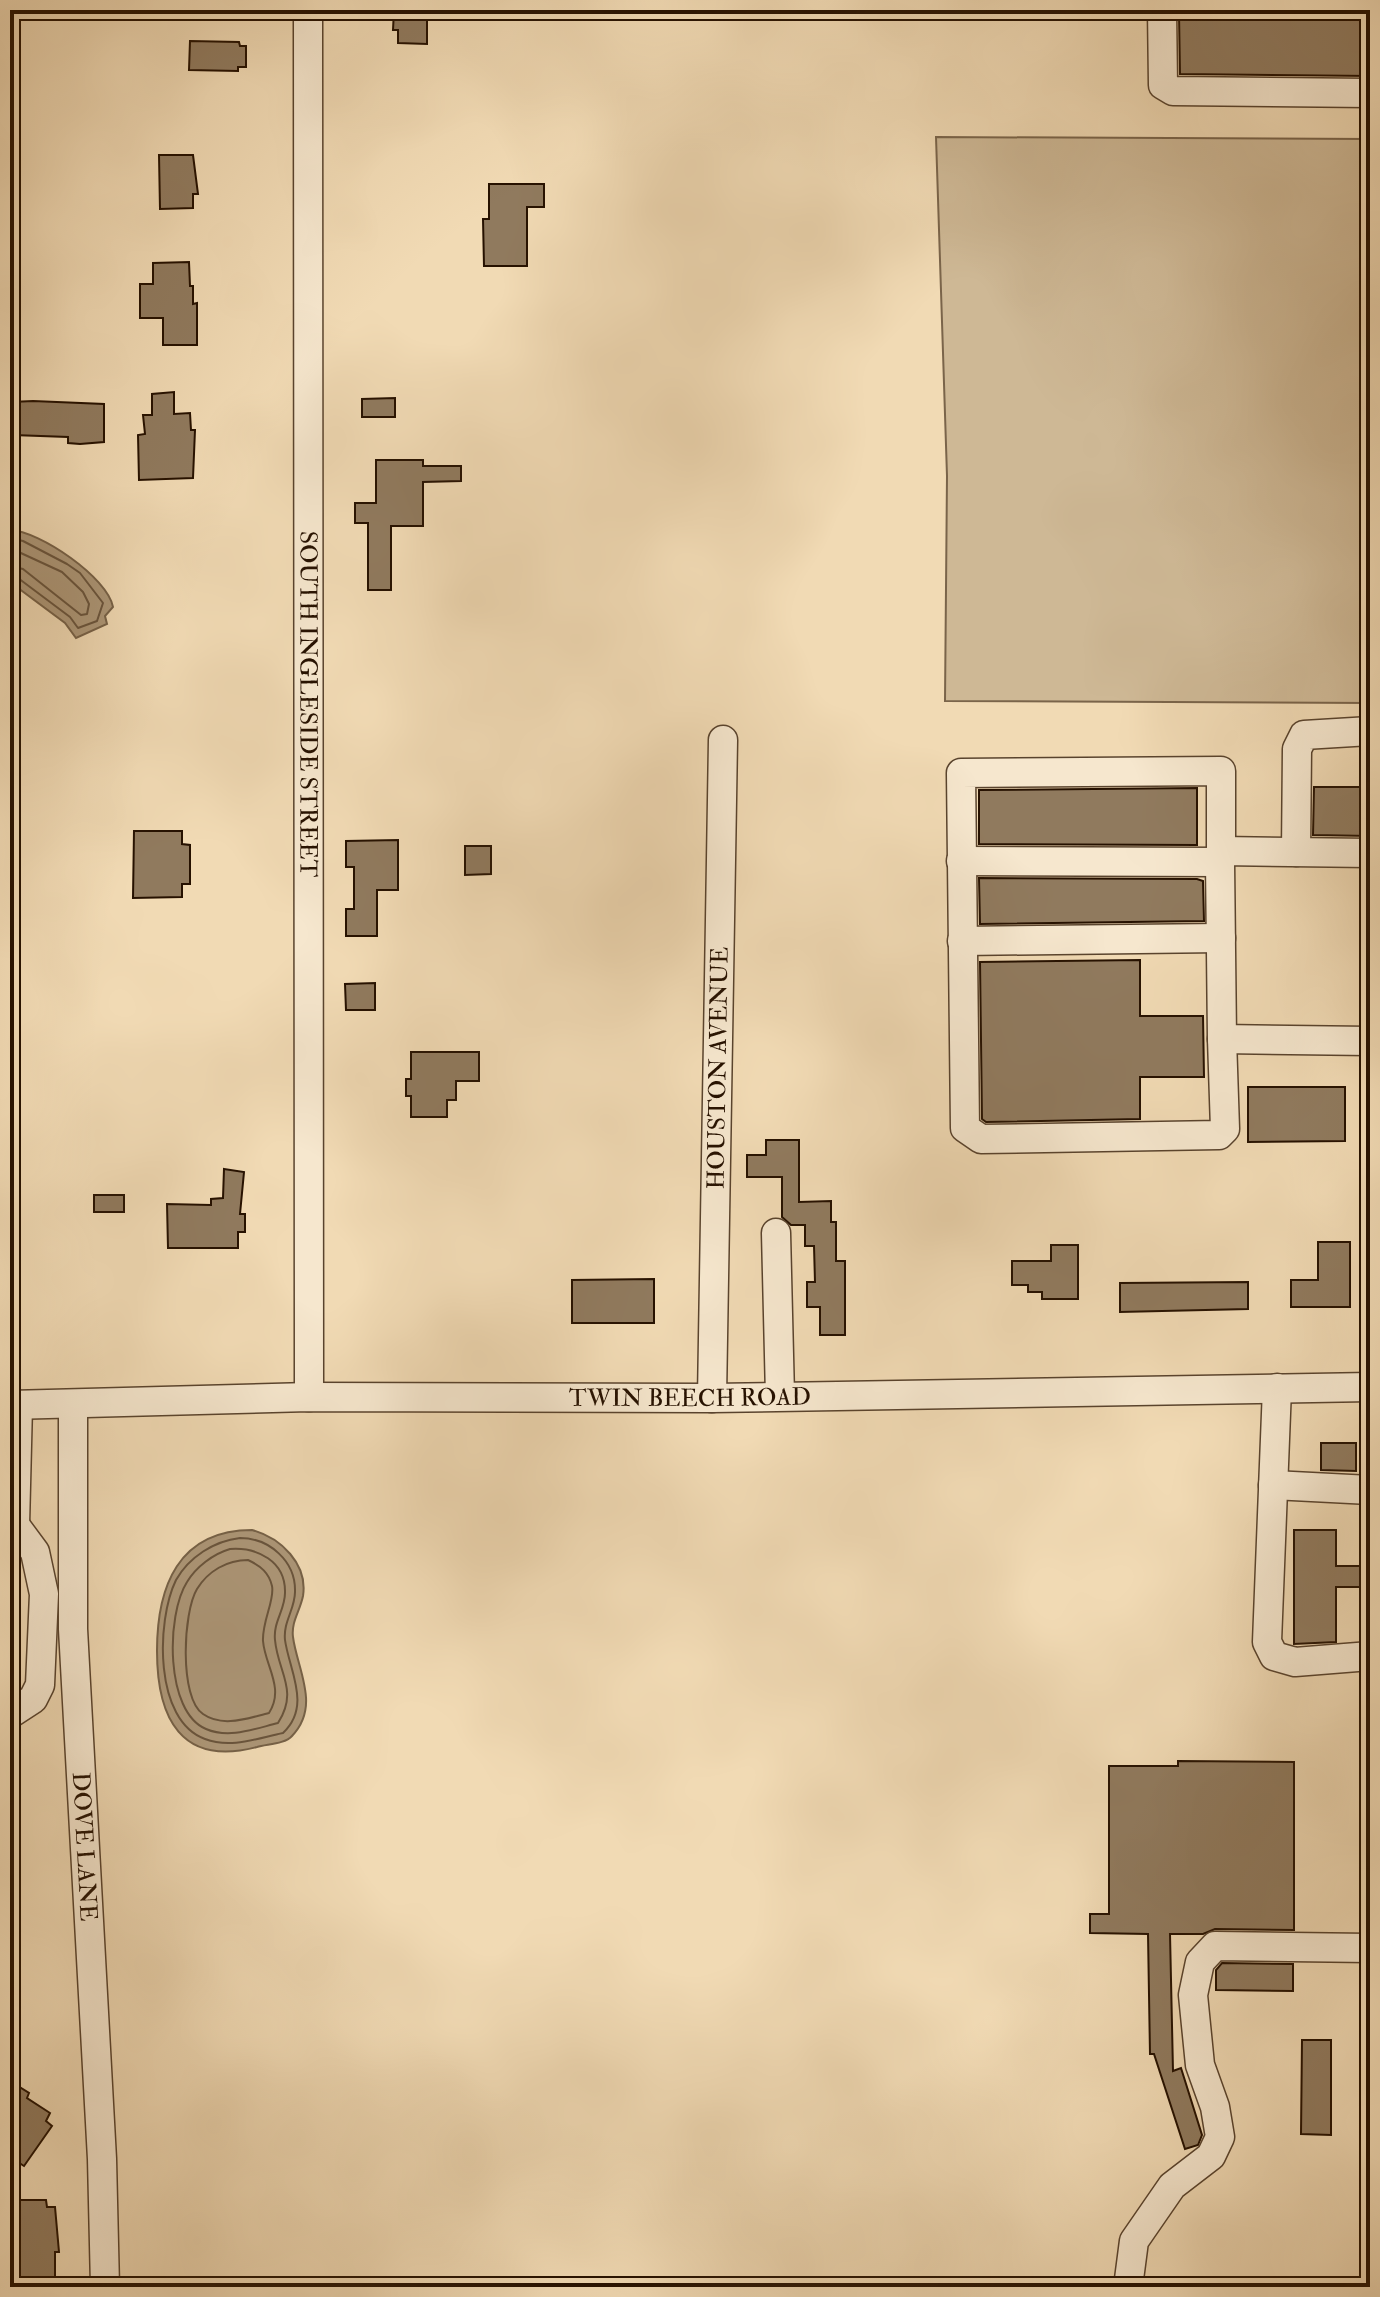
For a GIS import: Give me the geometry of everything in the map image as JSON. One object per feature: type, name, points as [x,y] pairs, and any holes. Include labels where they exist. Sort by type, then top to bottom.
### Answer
[{"type":"street","name":"SOUTH INGLESIDE STREET","points":[[308,10],[309,1397]]},
{"type":"street","points":[[1162,10],[1163,85],[1173,91],[1370,93]]},
{"type":"street","points":[[1296,852],[1297,749],[1304,735],[1370,731]]},
{"type":"street","name":"HOUSTON AVENUE","points":[[712,1398],[723,740]]},
{"type":"street","points":[[1221,771],[1225,1129],[1219,1135],[981,1139],[965,1128],[961,861],[961,773],[1221,771]]},
{"type":"street","points":[[961,861],[1296,852],[1370,853]]},
{"type":"street","points":[[962,941],[1221,938]]},
{"type":"street","points":[[1222,1039],[1370,1041]]},
{"type":"street","points":[[776,1233],[780,1396]]},
{"type":"street","name":"TWIN BEECH ROAD","points":[[14,1405],[309,1397],[712,1398],[1370,1387]]},
{"type":"street","points":[[1277,1388],[1267,1642],[1274,1656],[1295,1662],[1370,1656]]},
{"type":"street","points":[[14,1405],[13,1530],[35,1552],[44,1594],[40,1685],[33,1699],[14,1705]]},
{"type":"street","name":"DOVE LANE","points":[[73,1405],[73,1629],[102,2159],[105,2287]]},
{"type":"street","points":[[1273,1485],[1370,1490]]},
{"type":"street","points":[[1128,2287],[1134,2241],[1172,2186],[1211,2156],[1220,2137],[1215,2107],[1200,2065],[1193,1995],[1200,1962],[1215,1946],[1370,1948]]},
{"type":"shaded area","points":[[936,137],[1370,139],[1370,703],[945,701],[947,476]]},
{"type":"water","points":[[10,530],[38,538],[86,570],[108,595],[113,607],[105,616],[107,624],[76,638],[65,623],[10,582]]},
{"type":"water","points":[[252,1530],[282,1546],[297,1563],[301,1573],[303,1596],[293,1632],[305,1687],[305,1712],[301,1724],[285,1741],[231,1751],[209,1750],[192,1743],[178,1732],[162,1697],[157,1651],[161,1605],[177,1566],[189,1551],[206,1540],[227,1533]]},
{"type":"building","points":[[394,10],[427,10],[427,44],[398,43],[398,30],[393,30]]},
{"type":"building","points":[[1370,12],[1370,76],[1180,74],[1179,14]]},
{"type":"building","points":[[190,41],[239,42],[240,46],[246,46],[246,67],[238,67],[238,71],[189,70]]},
{"type":"building","points":[[159,155],[193,155],[198,194],[193,194],[193,208],[160,209]]},
{"type":"building","points":[[489,184],[544,184],[544,207],[527,207],[527,266],[484,266],[483,219],[489,219]]},
{"type":"building","points":[[189,262],[193,304],[197,303],[197,345],[163,345],[163,318],[140,318],[140,284],[153,284],[153,263]]},
{"type":"building","points":[[174,392],[174,414],[190,413],[191,430],[195,430],[193,478],[139,480],[138,435],[145,434],[143,415],[152,415],[152,394]]},
{"type":"building","points":[[395,398],[395,417],[362,417],[362,399]]},
{"type":"building","points":[[12,402],[104,404],[104,442],[80,444],[68,443],[68,437],[13,435]]},
{"type":"building","points":[[376,460],[423,460],[423,466],[461,466],[461,481],[423,482],[423,526],[391,526],[391,590],[368,590],[368,523],[355,523],[355,503],[376,503]]},
{"type":"building","points":[[1314,787],[1370,787],[1370,836],[1313,835]]},
{"type":"building","points":[[1197,788],[1197,845],[979,844],[979,790]]},
{"type":"building","points":[[134,831],[182,831],[182,844],[190,845],[190,884],[182,884],[182,897],[133,898]]},
{"type":"building","points":[[398,840],[398,890],[377,890],[377,936],[346,936],[346,909],[354,909],[354,867],[346,867],[346,841]]},
{"type":"building","points":[[465,846],[491,846],[491,874],[465,875]]},
{"type":"building","points":[[979,878],[1197,879],[1203,881],[1204,921],[980,924]]},
{"type":"building","points":[[1140,960],[1140,1016],[1203,1016],[1204,1077],[1140,1077],[1140,1119],[986,1122],[982,1119],[980,962]]},
{"type":"building","points":[[375,983],[375,1010],[346,1010],[345,984]]},
{"type":"building","points":[[411,1052],[479,1052],[479,1081],[456,1081],[456,1100],[447,1100],[447,1117],[411,1117],[411,1096],[406,1096],[406,1079],[411,1079]]},
{"type":"building","points":[[1248,1087],[1345,1087],[1345,1141],[1248,1142]]},
{"type":"building","points":[[766,1140],[799,1140],[799,1202],[831,1201],[831,1222],[836,1222],[836,1261],[845,1261],[845,1335],[820,1335],[820,1307],[807,1307],[807,1282],[815,1282],[814,1246],[805,1246],[805,1225],[791,1225],[782,1217],[782,1177],[747,1177],[747,1155],[766,1155]]},
{"type":"building","points":[[224,1169],[244,1172],[240,1214],[245,1214],[245,1232],[238,1232],[238,1248],[168,1248],[167,1204],[211,1205],[211,1199],[223,1198]]},
{"type":"building","points":[[94,1195],[124,1195],[124,1212],[94,1212]]},
{"type":"building","points":[[1318,1242],[1350,1242],[1350,1307],[1291,1307],[1291,1280],[1318,1280]]},
{"type":"building","points":[[1051,1245],[1078,1245],[1078,1299],[1042,1299],[1042,1292],[1028,1292],[1028,1285],[1012,1285],[1012,1261],[1051,1261]]},
{"type":"building","points":[[654,1279],[654,1323],[572,1323],[572,1280]]},
{"type":"building","points":[[1248,1282],[1248,1309],[1120,1312],[1120,1283]]},
{"type":"building","points":[[1321,1443],[1356,1443],[1356,1471],[1321,1470]]},
{"type":"building","points":[[1294,1530],[1336,1530],[1336,1566],[1370,1566],[1370,1587],[1336,1587],[1336,1642],[1294,1644]]},
{"type":"building","points":[[1178,1761],[1294,1762],[1294,1930],[1215,1929],[1203,1934],[1170,1934],[1173,2071],[1181,2068],[1202,2135],[1198,2145],[1185,2149],[1154,2054],[1150,2054],[1148,1934],[1090,1933],[1090,1914],[1109,1914],[1109,1766],[1178,1766]]},
{"type":"building","points":[[1222,1963],[1293,1964],[1293,1991],[1216,1990],[1216,1970]]},
{"type":"building","points":[[1302,2040],[1331,2040],[1331,2135],[1301,2134]]},
{"type":"building","points":[[10,2081],[29,2093],[27,2098],[50,2113],[46,2121],[52,2126],[24,2166],[10,2157]]},
{"type":"building","points":[[10,2200],[46,2200],[47,2207],[55,2207],[59,2252],[55,2252],[55,2281],[47,2281],[47,2287],[10,2287]]}]
